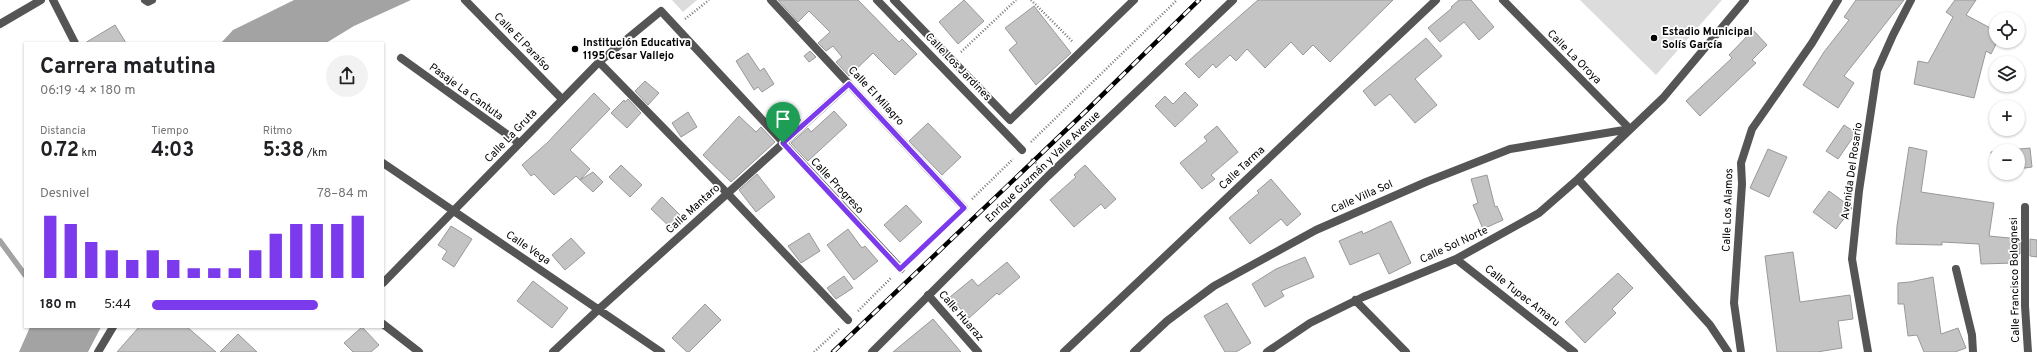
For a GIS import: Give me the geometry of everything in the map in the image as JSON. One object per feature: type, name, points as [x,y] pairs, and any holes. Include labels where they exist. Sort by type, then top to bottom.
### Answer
[{"type":"street","points":[[0,24],[41,0]]},
{"type":"street","points":[[53,0],[74,42]]},
{"type":"street","points":[[145,0],[148,2],[152,0]]},
{"type":"street","name":"Calle El Paraíso","points":[[465,0],[562,99]]},
{"type":"street","name":"Calle El Milagro","points":[[771,0],[964,208]]},
{"type":"street","name":"Calle Los Jardines","points":[[877,0],[1022,150]]},
{"type":"street","points":[[894,0],[1010,120],[1134,0]]},
{"type":"street","name":"Enrique Guzmán y Valle Avenue","points":[[872,352],[1048,176],[1233,0]]},
{"type":"street","name":"Calle Tarma","points":[[1064,352],[1436,0]]},
{"type":"street","name":"Calle La Oroya","points":[[1503,0],[1630,128]]},
{"type":"street","name":"Calle Sol Norte","points":[[1267,352],[1310,323],[1355,300],[1456,259],[1539,213],[1578,179],[1663,98],[1745,0]]},
{"type":"street","name":"Calle Los Alamos","points":[[1741,352],[1734,303],[1742,184],[1741,163],[1752,129],[1812,43],[1838,0]]},
{"type":"street","name":"Avenida Del Rosario","points":[[1868,352],[1852,260],[1859,191],[1877,71],[1893,34],[1911,0]]},
{"type":"street","name":"Calle La Gruta","points":[[384,283],[452,211],[599,62],[661,11]]},
{"type":"street","name":"Calle Progreso","points":[[661,11],[900,269]]},
{"type":"street","name":"Pasaje La Cantuta","points":[[401,58],[519,143]]},
{"type":"street","points":[[599,62],[848,320]]},
{"type":"street","name":"Calle Mantaro","points":[[553,352],[849,84]]},
{"type":"street","name":"Calle Villa Sol","points":[[1134,352],[1167,321],[1214,286],[1316,230],[1426,182],[1510,149],[1630,128]]},
{"type":"street","name":"Calle Vega","points":[[384,164],[661,352]]},
{"type":"street","points":[[1578,179],[1710,326],[1728,352]]},
{"type":"street","name":"Calle Francisco Bolognesi","points":[[2025,207],[2025,306],[2028,352]]},
{"type":"street","name":"Calle Tupac Amaru","points":[[1456,259],[1569,350]]},
{"type":"street","points":[[1956,269],[1972,335],[1973,352]]},
{"type":"street","name":"Calle Huaraz","points":[[928,295],[978,352]]},
{"type":"street","points":[[1355,300],[1406,352]]},
{"type":"street","points":[[384,325],[419,352]]},
{"type":"street","points":[[98,352],[112,328]]},
{"type":"path","points":[[676,27],[709,0]]},
{"type":"path","points":[[952,60],[1016,0]]},
{"type":"path","points":[[1031,0],[1082,51]]},
{"type":"path","points":[[814,352],[1177,0]]},
{"type":"path","points":[[1022,150],[1048,176]]},
{"type":"shaded area","points":[[294,0],[411,0],[354,26],[328,42],[222,42],[233,30]]},
{"type":"shaded area","points":[[672,0],[697,0],[683,12]]},
{"type":"shaded area","name":"Estadio Municipal Solís García","points":[[1580,0],[1722,0],[1656,75]]},
{"type":"shaded area","points":[[30,328],[100,328],[88,352],[19,352]]},
{"type":"building","points":[[778,0],[858,0],[899,42],[902,39],[917,54],[895,75],[873,53],[849,76],[836,62],[842,57],[833,46],[826,51],[818,43],[830,32],[809,11],[798,22]]},
{"type":"building","points":[[964,0],[984,21],[958,44],[939,22]]},
{"type":"building","points":[[1258,0],[1393,0],[1330,62],[1313,45],[1303,55],[1291,42],[1265,68],[1247,49],[1236,61],[1230,55],[1216,68],[1213,64],[1199,78],[1185,64]]},
{"type":"building","points":[[1459,0],[1471,0],[1494,27],[1479,40],[1464,22],[1440,42],[1428,28],[1452,8],[1451,7]]},
{"type":"building","points":[[1856,0],[1904,0],[1844,76],[1854,83],[1838,108],[1803,85],[1824,52],[1849,20],[1844,17]]},
{"type":"building","points":[[1955,0],[1976,0],[1966,15],[1989,27],[1989,48],[1994,48],[1991,54],[1986,51],[1974,98],[1914,84],[1918,61],[1928,63],[1953,17],[1946,12]]},
{"type":"building","points":[[1034,6],[1071,53],[1036,85],[1009,50],[1017,43],[1005,28]]},
{"type":"building","points":[[115,25],[125,42],[87,42]]},
{"type":"building","points":[[1753,30],[1767,45],[1752,60],[1756,63],[1700,116],[1686,101],[1732,58],[1729,55]]},
{"type":"building","points":[[1426,38],[1442,56],[1415,79],[1437,105],[1415,123],[1390,94],[1375,106],[1363,91]]},
{"type":"building","points":[[810,51],[816,57],[809,62],[804,56]]},
{"type":"building","points":[[748,53],[760,71],[764,68],[774,84],[762,92],[758,87],[754,90],[736,61]]},
{"type":"building","points":[[645,81],[659,93],[648,105],[635,91]]},
{"type":"building","points":[[1185,92],[1198,105],[1175,127],[1155,106],[1165,96],[1173,104]]},
{"type":"building","points":[[594,93],[610,109],[570,150],[590,169],[580,180],[576,176],[554,195],[534,174],[531,176],[522,165],[547,143]]},
{"type":"building","points":[[628,99],[641,113],[627,128],[611,113],[624,100],[625,102]]},
{"type":"building","points":[[787,104],[801,120],[784,135],[771,118]]},
{"type":"building","points":[[834,111],[847,125],[808,161],[791,143],[808,128],[811,132]]},
{"type":"building","points":[[688,112],[697,127],[681,137],[672,123]]},
{"type":"building","points":[[739,116],[756,132],[761,127],[775,142],[731,182],[703,155]]},
{"type":"building","points":[[928,123],[961,157],[942,175],[909,141]]},
{"type":"building","points":[[1844,125],[1856,133],[1838,159],[1826,151]]},
{"type":"building","points":[[1217,126],[1238,152],[1211,175],[1215,179],[1202,189],[1180,163],[1207,141],[1204,137]]},
{"type":"building","points":[[1909,147],[1927,151],[1921,192],[1994,203],[1989,236],[2020,239],[2020,254],[2015,254],[2014,263],[1981,264],[1979,244],[1942,242],[1942,245],[1896,244],[1897,226]]},
{"type":"building","points":[[2025,148],[2030,148],[2032,167],[2025,168]]},
{"type":"building","points":[[1768,149],[1787,157],[1769,197],[1750,188]]},
{"type":"building","points":[[621,165],[642,185],[630,197],[609,177]]},
{"type":"building","points":[[1085,165],[1116,199],[1105,209],[1101,204],[1074,227],[1050,200],[1076,177],[1074,175]]},
{"type":"building","points":[[593,172],[603,182],[593,192],[580,180]]},
{"type":"building","points":[[757,174],[775,197],[756,212],[739,190]]},
{"type":"building","points":[[1487,175],[1495,207],[1497,206],[1503,220],[1483,229],[1473,205],[1478,203],[1471,179]]},
{"type":"building","points":[[1271,179],[1301,214],[1287,226],[1281,219],[1250,244],[1229,218],[1259,193],[1257,191]]},
{"type":"building","points":[[1829,191],[1852,208],[1836,229],[1813,212]]},
{"type":"building","points":[[662,197],[682,217],[671,228],[651,209]]},
{"type":"building","points":[[906,205],[922,222],[900,242],[884,225]]},
{"type":"building","points":[[1391,221],[1411,263],[1389,274],[1379,253],[1350,265],[1339,241],[1362,231],[1363,234]]},
{"type":"building","points":[[451,226],[472,239],[454,267],[442,259],[447,251],[438,245]]},
{"type":"building","points":[[848,229],[862,248],[865,246],[878,261],[854,280],[827,245]]},
{"type":"building","points":[[809,233],[820,251],[801,263],[788,246]]},
{"type":"building","points":[[571,238],[585,253],[565,270],[552,255]]},
{"type":"building","points":[[2030,239],[2037,240],[2037,257],[2030,256]]},
{"type":"building","points":[[1793,252],[1800,302],[1850,295],[1853,319],[1838,321],[1842,348],[1817,352],[1777,352],[1765,256]]},
{"type":"building","points":[[1305,257],[1314,277],[1281,291],[1284,296],[1265,307],[1252,284],[1276,269]]},
{"type":"building","points":[[1007,262],[1020,277],[999,295],[997,293],[969,318],[950,297],[972,279],[978,286]]},
{"type":"building","points":[[1618,273],[1633,288],[1612,309],[1616,313],[1585,343],[1565,322]]},
{"type":"building","points":[[844,276],[853,288],[836,299],[827,288]]},
{"type":"building","points":[[1933,277],[1941,334],[1958,328],[1966,348],[1955,352],[1924,352],[1917,335],[1908,336],[1904,304],[1898,304],[1898,283]]},
{"type":"building","points":[[533,281],[568,308],[552,328],[517,301]]},
{"type":"building","points":[[1227,303],[1251,343],[1236,352],[1225,352],[1204,316]]},
{"type":"building","points":[[705,304],[721,320],[689,352],[687,352],[672,338]]},
{"type":"building","points":[[933,319],[961,352],[893,352]]},
{"type":"building","points":[[138,328],[188,328],[216,352],[117,352]]},
{"type":"building","points":[[361,328],[363,328],[379,345],[371,352],[353,352],[344,343]]},
{"type":"building","points":[[238,334],[257,352],[220,352]]},
{"type":"waterway","points":[[0,241],[24,274]]},
{"type":"railway","points":[[833,352],[1087,110],[1199,0]]},
{"type":"place","name":"Estadio Municipal Solís García","points":[[1654,38]]},
{"type":"place","name":"Institución Educativa 1195 Cesar Vallejo","points":[[575,49]]},
{"type":"route","points":[[849,84],[964,208],[900,269],[783,143],[849,84]]}]
